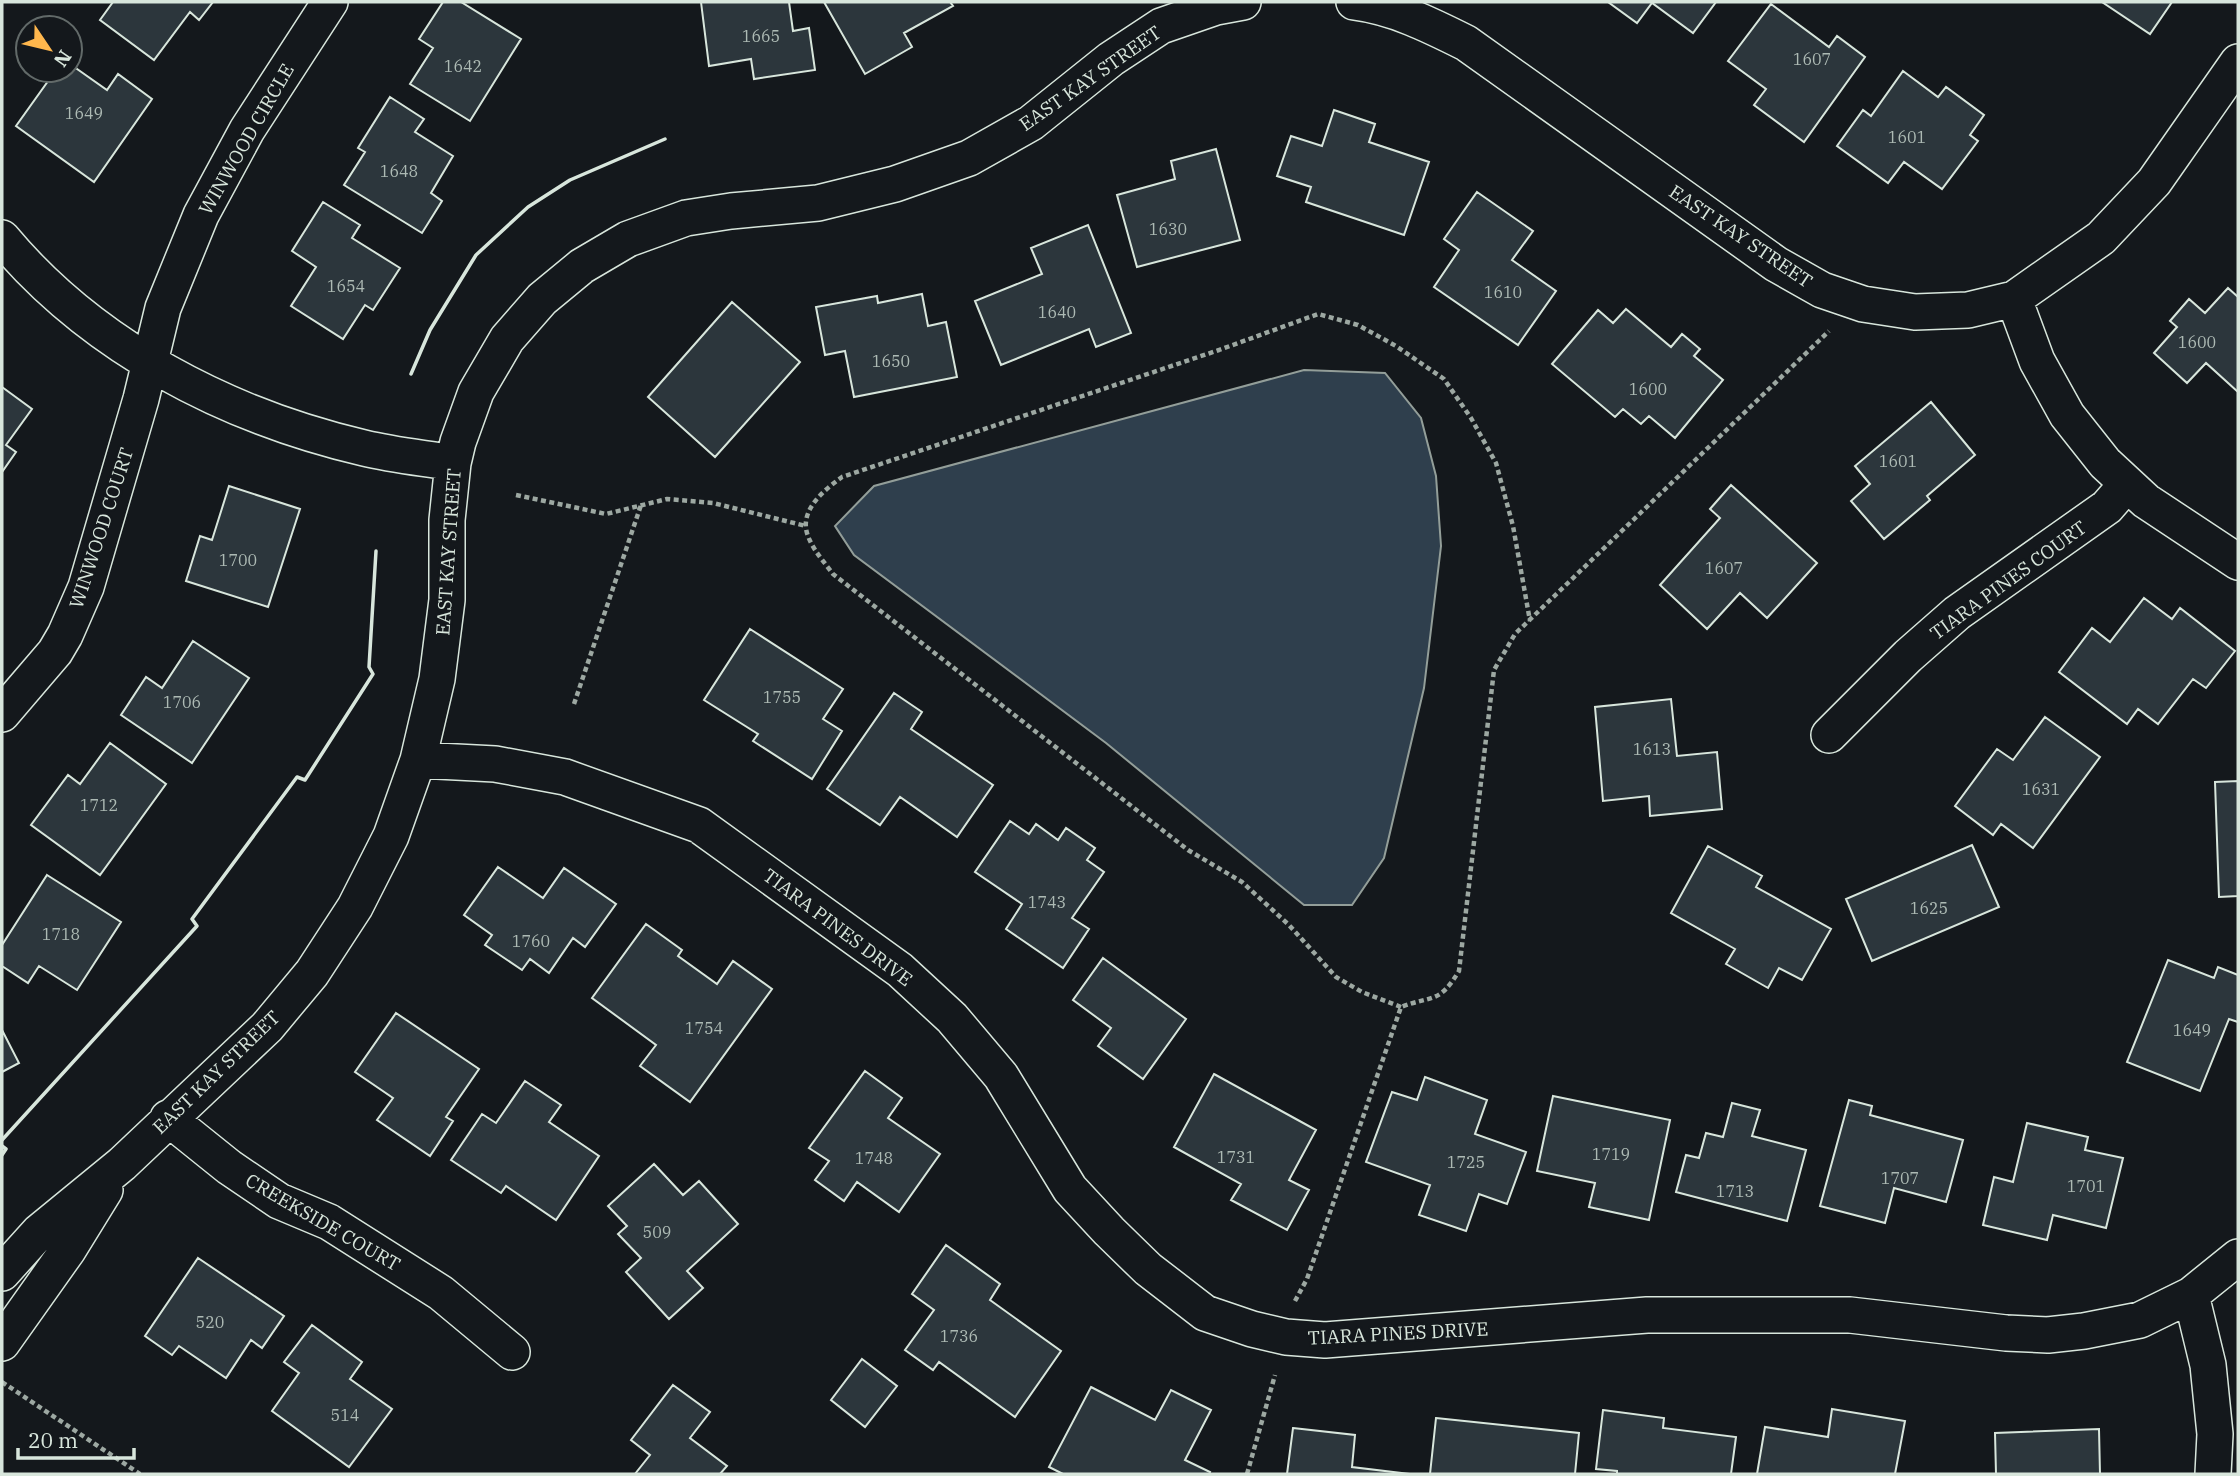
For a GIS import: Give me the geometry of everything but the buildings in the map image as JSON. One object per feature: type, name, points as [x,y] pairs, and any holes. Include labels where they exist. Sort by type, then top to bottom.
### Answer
[{"type":"street","name":"WINWOOD CIRCLE","points":[[149,362],[163,308],[201,215],[247,130],[330,2]]},
{"type":"street","name":"EAST KAY STREET","points":[[1354,2],[1418,19],[1465,43],[1776,264],[1822,290],[1863,304],[1915,312],[1968,310],[2014,299],[2101,238],[2145,192],[2238,62]]},
{"type":"street","name":"EAST KAY STREET","points":[[2,1273],[39,1232],[121,1164],[267,1027],[312,973],[355,907],[391,836],[418,760],[439,666],[447,600],[447,520],[458,442],[476,392],[507,339],[542,299],[582,266],[628,239],[686,218],[818,203],[895,184],[969,158],[1031,123],[1101,68],[1161,26],[1224,3]]},
{"type":"street","points":[[2,238],[24,265],[79,316],[149,362],[215,397],[288,426],[364,448],[453,463]]},
{"type":"street","points":[[2014,299],[2037,361],[2067,415],[2105,463],[2146,501],[2238,562]]},
{"type":"street","name":"WINWOOD COURT","points":[[2,714],[55,652],[86,587],[149,362]]},
{"type":"street","name":"TIARA PINES COURT","points":[[1829,735],[1908,656],[1957,612],[2107,507],[2127,484]]},
{"type":"street","name":"TIARA PINES DRIVE","points":[[418,760],[495,764],[565,776],[699,825],[900,970],[952,1018],[1001,1076],[1070,1189],[1109,1231],[1148,1269],[1205,1313],[1252,1329],[1286,1337],[1325,1340],[1647,1315],[1850,1315],[2006,1333],[2048,1335],[2140,1320],[2191,1295],[2238,1257]]},
{"type":"street","name":"CREEKSIDE COURT","points":[[168,1118],[229,1167],[279,1200],[329,1222],[441,1293],[512,1352]]},
{"type":"street","name":"EAST KAY STREET","points":[[2,1343],[68,1250],[121,1164]]},
{"type":"street","points":[[2191,1295],[2208,1365],[2214,1434],[2213,1474]]},
{"type":"path","points":[[1530,621],[1513,526],[1496,463],[1471,418],[1444,379],[1396,345],[1358,326],[1318,313],[1219,351],[842,477],[820,492],[806,520],[807,536],[833,574],[1188,850],[1242,882],[1289,925],[1336,976],[1362,992],[1401,1007],[1429,1001],[1449,988],[1459,971],[1494,670],[1515,634],[1530,621],[1832,327]]},
{"type":"path","points":[[516,495],[606,514],[667,499],[713,503],[806,526]]},
{"type":"path","points":[[574,704],[641,505]]},
{"type":"path","points":[[1295,1301],[1307,1279],[1401,1007]]},
{"type":"path","points":[[1247,1474],[1275,1375]]},
{"type":"path","points":[[2,1382],[140,1474]]},
{"type":"water","points":[[1304,370],[1385,373],[1421,418],[1436,476],[1441,546],[1424,688],[1384,858],[1352,905],[1304,905],[1106,743],[854,555],[835,526],[874,486]]},
{"type":"wall","points":[[411,374],[430,330],[476,255],[528,207],[570,180],[665,139]]},
{"type":"wall","points":[[2,1140],[197,926],[192,919],[297,777],[305,780],[373,674],[369,667],[376,551]]},
{"type":"wall","points":[[2,1146],[6,1149],[2,1155]]}]
